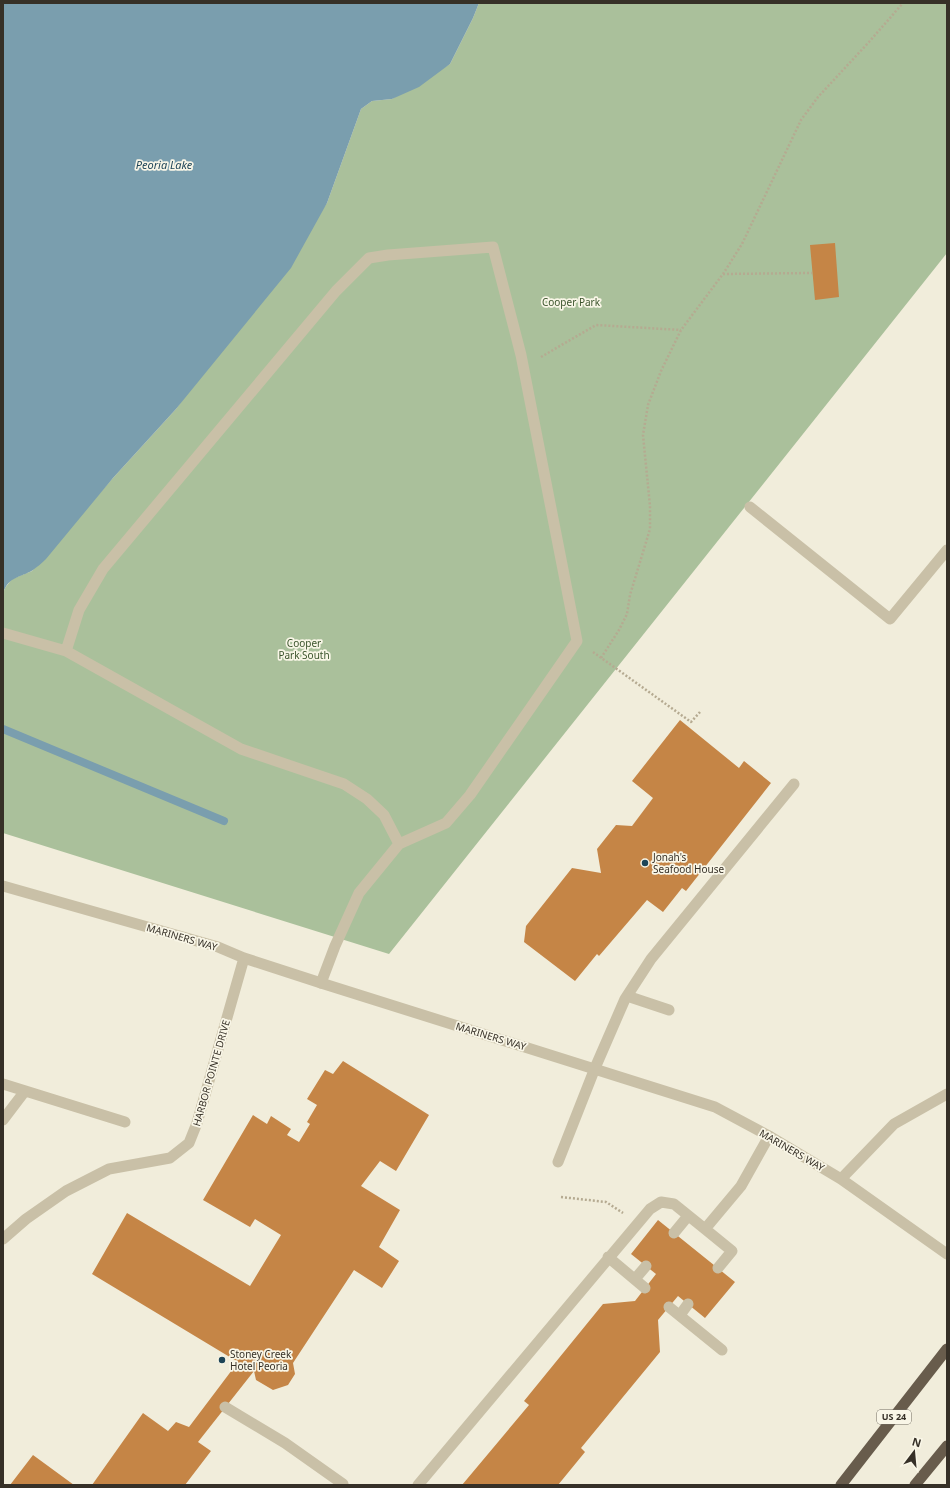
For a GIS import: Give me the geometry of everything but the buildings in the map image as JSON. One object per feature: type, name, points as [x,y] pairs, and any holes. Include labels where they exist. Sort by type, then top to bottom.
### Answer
[{"type":"highway","name":"US 24","points":[[841,1485],[947,1349]]},
{"type":"highway","points":[[915,1485],[947,1446]]},
{"type":"street","points":[[66,652],[80,610],[103,569],[336,291],[369,258],[388,255],[493,248],[524,367],[577,641],[470,795],[446,823],[399,844],[359,893],[335,946],[321,983]]},
{"type":"street","points":[[750,507],[890,619],[947,550]]},
{"type":"street","points":[[3,633],[66,652],[241,749],[344,784],[367,799],[384,815],[399,844]]},
{"type":"street","points":[[558,1162],[595,1068],[627,996],[651,958],[794,784]]},
{"type":"street","name":"MARINERS WAY","points":[[3,886],[218,947],[244,958],[321,983],[715,1107],[769,1136],[842,1179],[947,1254]]},
{"type":"street","name":"HARBOR POINTE DRIVE","points":[[3,1239],[26,1219],[66,1190],[109,1170],[170,1158],[188,1143],[197,1123],[244,958]]},
{"type":"street","points":[[627,996],[669,1010]]},
{"type":"street","points":[[3,1084],[125,1122]]},
{"type":"street","points":[[3,1120],[25,1091]]},
{"type":"street","points":[[842,1179],[894,1124],[947,1094]]},
{"type":"street","points":[[705,1229],[741,1186],[769,1136]]},
{"type":"street","points":[[418,1485],[608,1257],[650,1209],[661,1202],[674,1204],[732,1251],[718,1268]]},
{"type":"street","points":[[674,1233],[688,1216]]},
{"type":"street","points":[[608,1257],[645,1288]]},
{"type":"street","points":[[635,1279],[646,1266]]},
{"type":"street","points":[[680,1315],[688,1304]]},
{"type":"street","points":[[669,1307],[722,1350]]},
{"type":"street","points":[[226,1407],[285,1443],[343,1484]]},
{"type":"path","points":[[600,658],[619,630],[627,614],[630,595],[650,529],[650,506],[643,435],[648,405],[661,371],[681,330],[723,274],[742,244],[801,120],[818,97],[903,3]]},
{"type":"path","points":[[723,274],[812,273]]},
{"type":"path","points":[[524,367],[596,325],[681,330]]},
{"type":"path","points":[[577,641],[691,722],[700,712]]},
{"type":"path","points":[[561,1197],[606,1202],[623,1213]]},
{"type":"green space","name":"Cooper Park South","points":[[479,3],[947,3],[947,253],[389,954],[3,833],[3,593],[5,588],[12,579],[32,571],[113,478],[176,409],[327,203],[361,109],[372,101],[392,99],[450,64]]},
{"type":"water","name":"Peoria Lake","points":[[3,3],[479,3],[450,64],[419,87],[392,99],[372,101],[361,109],[327,203],[291,268],[176,409],[113,478],[46,559],[33,570],[15,578],[8,583],[3,593]]},
{"type":"waterway","points":[[3,729],[224,821]]},
{"type":"place","name":"Jonah's Seafood House","points":[[645,863]]},
{"type":"place","name":"Stoney Creek Hotel Peoria","points":[[222,1360]]},
{"type":"park label","name":"Cooper Park","points":[[571,302]]}]
